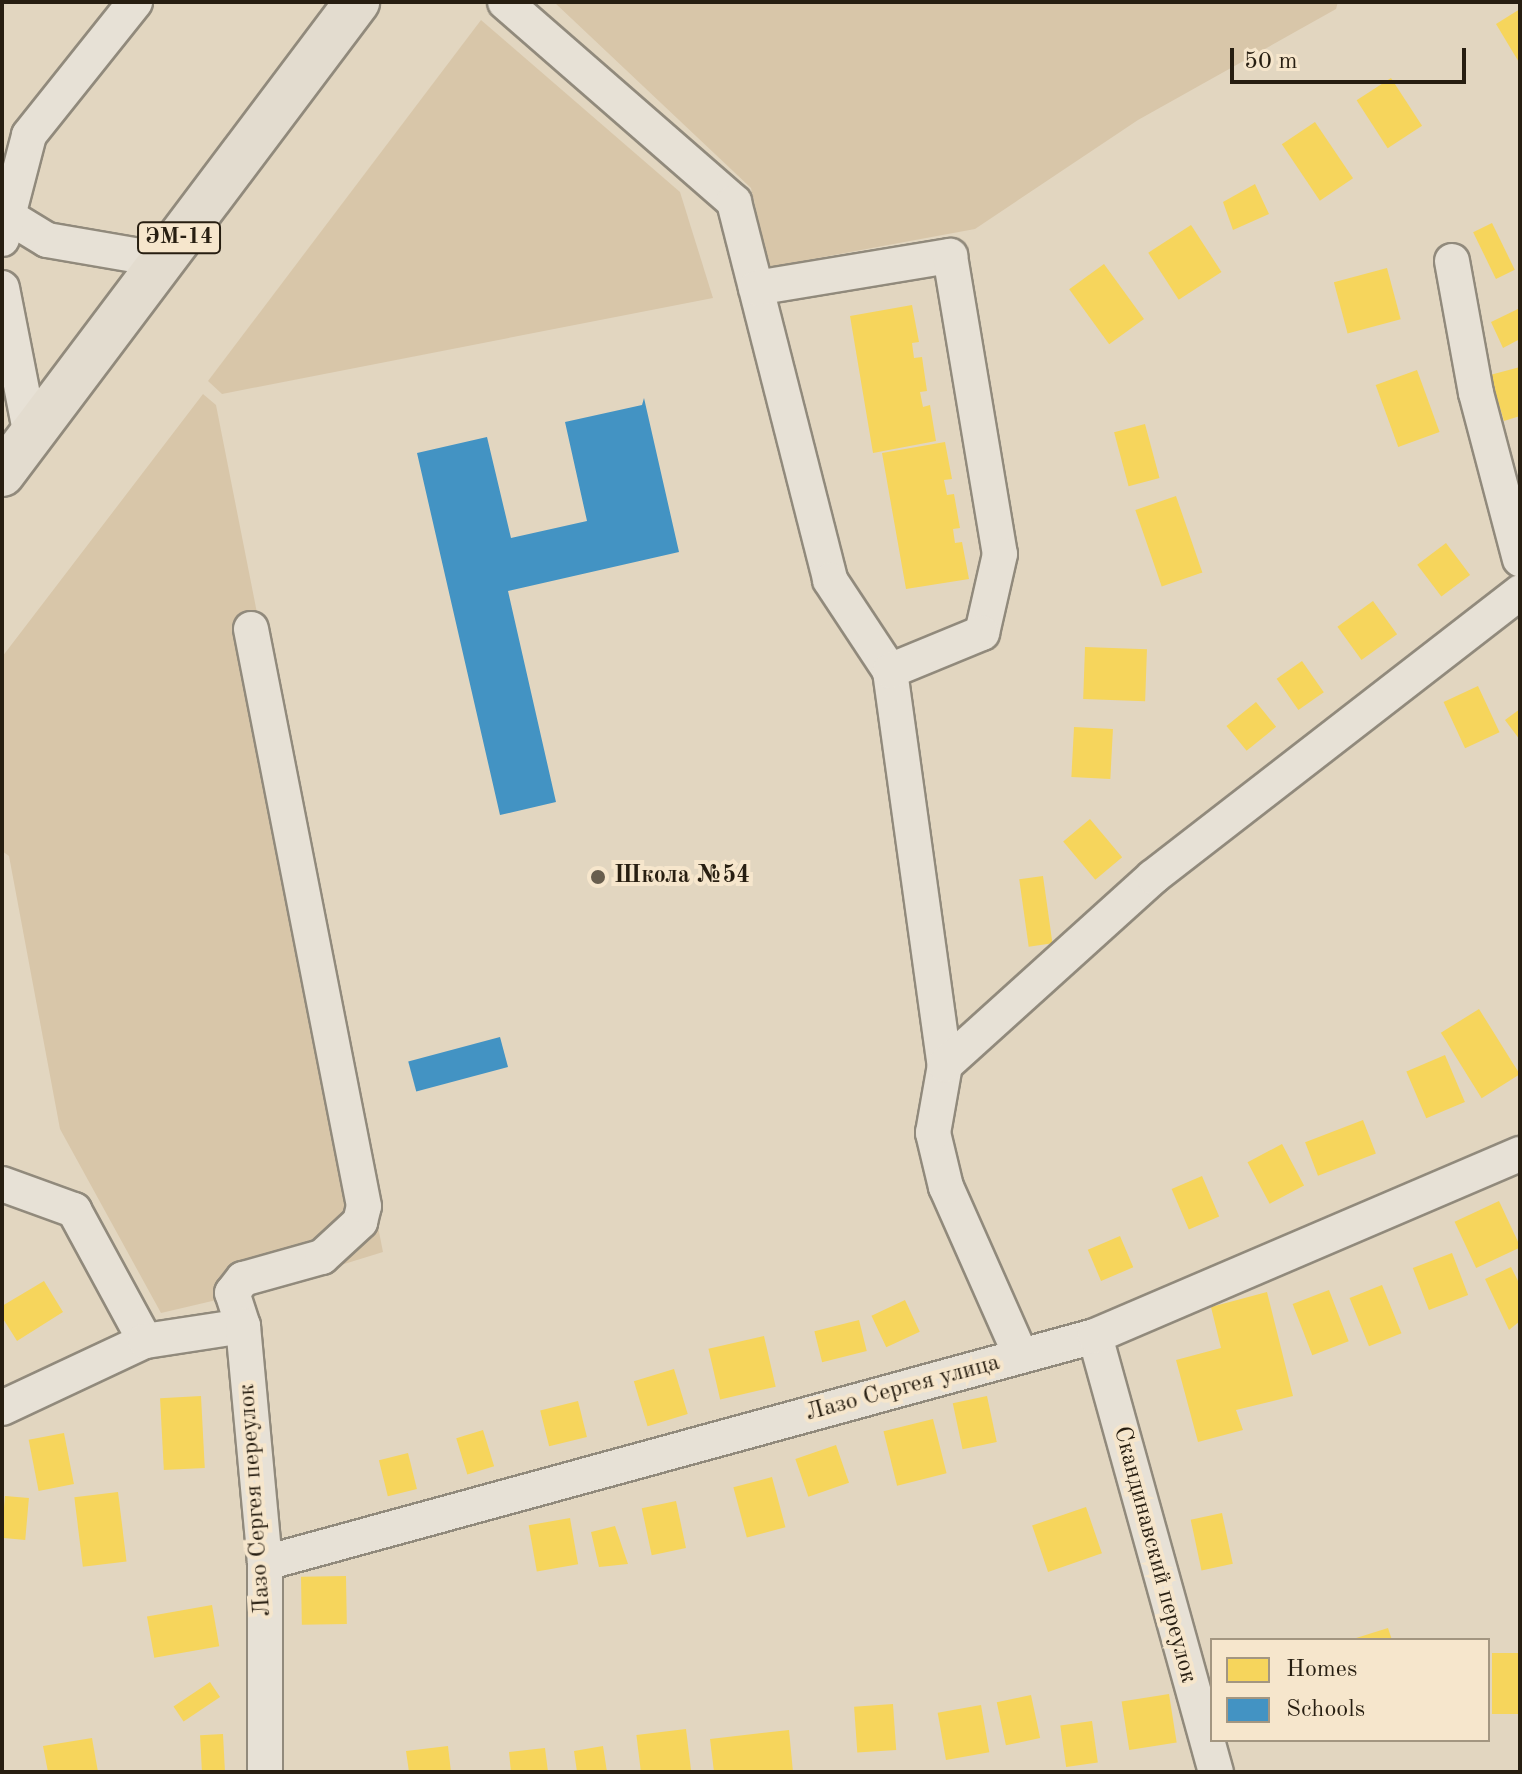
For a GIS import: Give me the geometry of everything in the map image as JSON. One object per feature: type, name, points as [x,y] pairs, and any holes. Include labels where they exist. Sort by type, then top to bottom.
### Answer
[{"type":"main road","name":"ЭМ-14","points":[[2,474],[357,2]]},
{"type":"street","points":[[135,2],[29,135],[4,227],[47,240],[163,260]]},
{"type":"street","points":[[505,2],[734,202],[830,580],[890,671],[945,1065],[933,1133],[946,1187],[1021,1356]]},
{"type":"street","points":[[756,288],[950,256],[1000,554],[982,633],[890,671]]},
{"type":"street","points":[[1452,261],[1476,393],[1520,559]]},
{"type":"street","points":[[2,288],[4,326],[31,436]]},
{"type":"street","points":[[945,1065],[1153,877],[1520,592]]},
{"type":"street","name":"Лазо Сергея переулок","points":[[251,629],[364,1206],[360,1222],[322,1257],[243,1279],[232,1293],[243,1326],[265,1563],[265,1772]]},
{"type":"street","name":"Лазо Сергея улица","points":[[265,1563],[1095,1336],[1520,1154]]},
{"type":"street","points":[[2,1184],[74,1210],[145,1341]]},
{"type":"street","points":[[2,1408],[145,1341],[243,1326]]},
{"type":"street","name":"Скандинавский переулок","points":[[1095,1336],[1216,1772]]},
{"type":"shaded area","points":[[554,2],[1338,2],[1336,9],[1138,120],[975,229],[769,267],[751,188]]},
{"type":"shaded area","points":[[481,20],[680,192],[713,298],[222,394],[208,381]]},
{"type":"shaded area","points":[[203,394],[216,405],[383,1252],[263,1289],[161,1313],[60,1129],[9,856],[2,851],[2,657]]},
{"type":"building: Homes","points":[[1520,9],[1520,64],[1496,24]]},
{"type":"building: Homes","points":[[1391,78],[1422,126],[1388,148],[1357,100]]},
{"type":"building: Homes","points":[[1315,122],[1353,178],[1320,201],[1282,144]]},
{"type":"building: Homes","points":[[1255,184],[1269,214],[1233,230],[1223,202]]},
{"type":"building: Homes","points":[[1492,223],[1515,270],[1496,279],[1473,232]]},
{"type":"building: Homes","points":[[1191,225],[1221,272],[1179,300],[1148,253]]},
{"type":"building: Homes","points":[[1104,264],[1144,319],[1109,344],[1069,289]]},
{"type":"building: Homes","points":[[1387,268],[1401,319],[1348,333],[1334,282]]},
{"type":"building: Homes","points":[[912,305],[919,342],[912,343],[914,358],[922,357],[927,391],[920,392],[923,407],[930,405],[936,441],[873,453],[850,316]]},
{"type":"building: Homes","points":[[1520,308],[1520,339],[1503,348],[1491,322]]},
{"type":"building: Homes","points":[[1520,367],[1520,416],[1504,421],[1490,375]]},
{"type":"building: Homes","points":[[1417,370],[1440,432],[1398,447],[1376,385]]},
{"type":"building: Homes","points":[[1145,424],[1159,478],[1129,486],[1114,432]]},
{"type":"building: Homes","points":[[945,442],[952,479],[944,480],[947,495],[954,494],[960,528],[953,529],[955,543],[962,542],[969,579],[906,589],[882,453]]},
{"type":"building: Homes","points":[[1176,496],[1202,573],[1162,587],[1135,510]]},
{"type":"building: Homes","points":[[1446,543],[1470,575],[1441,597],[1417,565]]},
{"type":"building: Homes","points":[[1373,601],[1397,634],[1362,660],[1337,627]]},
{"type":"building: Homes","points":[[1085,647],[1147,649],[1145,701],[1083,699]]},
{"type":"building: Homes","points":[[1302,661],[1324,692],[1298,710],[1277,679]]},
{"type":"building: Homes","points":[[1478,686],[1500,732],[1465,748],[1444,702]]},
{"type":"building: Homes","points":[[1256,702],[1276,727],[1247,751],[1226,726]]},
{"type":"building: Homes","points":[[1520,709],[1520,740],[1505,720]]},
{"type":"building: Homes","points":[[1074,727],[1113,729],[1110,779],[1071,777]]},
{"type":"building: Homes","points":[[1090,819],[1122,857],[1095,880],[1063,841]]},
{"type":"building: Homes","points":[[1043,876],[1052,943],[1029,947],[1019,879]]},
{"type":"building: Homes","points":[[1479,1009],[1520,1074],[1482,1098],[1441,1033]]},
{"type":"building: Homes","points":[[1445,1055],[1465,1102],[1426,1118],[1406,1071]]},
{"type":"building: Homes","points":[[1363,1120],[1376,1154],[1318,1176],[1305,1142]]},
{"type":"building: Homes","points":[[1282,1144],[1304,1185],[1270,1204],[1248,1162]]},
{"type":"building: Homes","points":[[1202,1176],[1219,1217],[1189,1229],[1172,1189]]},
{"type":"building: Homes","points":[[1499,1201],[1520,1247],[1476,1268],[1455,1222]]},
{"type":"building: Homes","points":[[1120,1236],[1133,1267],[1101,1281],[1088,1250]]},
{"type":"building: Homes","points":[[1452,1253],[1468,1295],[1429,1310],[1413,1268]]},
{"type":"building: Homes","points":[[1511,1267],[1520,1285],[1520,1321],[1509,1330],[1485,1279]]},
{"type":"building: Homes","points":[[44,1281],[63,1312],[17,1341],[2,1317],[2,1306]]},
{"type":"building: Homes","points":[[1382,1285],[1401,1333],[1369,1346],[1350,1298]]},
{"type":"building: Homes","points":[[1329,1290],[1349,1341],[1312,1355],[1293,1304]]},
{"type":"building: Homes","points":[[1267,1292],[1293,1396],[1236,1410],[1243,1430],[1198,1442],[1176,1360],[1221,1348],[1211,1307]]},
{"type":"building: Homes","points":[[905,1300],[920,1332],[886,1347],[871,1316]]},
{"type":"building: Homes","points":[[859,1320],[867,1351],[822,1362],[814,1331]]},
{"type":"building: Homes","points":[[764,1336],[776,1387],[720,1399],[708,1349]]},
{"type":"building: Homes","points":[[674,1369],[688,1414],[648,1426],[634,1381]]},
{"type":"building: Homes","points":[[201,1396],[205,1468],[164,1470],[160,1398]]},
{"type":"building: Homes","points":[[987,1396],[997,1442],[963,1449],[953,1403]]},
{"type":"building: Homes","points":[[578,1401],[587,1437],[549,1446],[540,1410]]},
{"type":"building: Homes","points":[[933,1419],[947,1473],[897,1486],[884,1431]]},
{"type":"building: Homes","points":[[483,1430],[494,1466],[467,1475],[456,1438]]},
{"type":"building: Homes","points":[[64,1433],[74,1484],[39,1491],[29,1440]]},
{"type":"building: Homes","points":[[836,1445],[849,1483],[808,1497],[795,1459]]},
{"type":"building: Homes","points":[[408,1453],[417,1489],[388,1496],[379,1460]]},
{"type":"building: Homes","points":[[772,1477],[785,1527],[747,1538],[733,1487]]},
{"type":"building: Homes","points":[[118,1492],[127,1561],[83,1567],[74,1497]]},
{"type":"building: Homes","points":[[5,1496],[29,1498],[25,1540],[2,1538]]},
{"type":"building: Homes","points":[[676,1501],[686,1548],[652,1555],[642,1508]]},
{"type":"building: Homes","points":[[1086,1507],[1102,1553],[1048,1572],[1032,1526]]},
{"type":"building: Homes","points":[[1222,1513],[1233,1564],[1202,1571],[1191,1520]]},
{"type":"building: Homes","points":[[570,1518],[578,1564],[537,1572],[529,1525]]},
{"type":"building: Homes","points":[[615,1526],[628,1564],[599,1567],[591,1532]]},
{"type":"building: Homes","points":[[346,1576],[347,1624],[302,1625],[301,1577]]},
{"type":"building: Homes","points":[[212,1605],[219,1646],[154,1658],[147,1616]]},
{"type":"building: Homes","points":[[1388,1628],[1391,1638],[1356,1638]]},
{"type":"building: Homes","points":[[1492,1653],[1520,1653],[1520,1714],[1492,1714]]},
{"type":"building: Homes","points":[[210,1682],[220,1697],[184,1722],[174,1707]]},
{"type":"building: Homes","points":[[1169,1694],[1177,1742],[1129,1750],[1122,1702]]},
{"type":"building: Homes","points":[[1031,1695],[1040,1738],[1006,1745],[997,1702]]},
{"type":"building: Homes","points":[[893,1704],[896,1750],[857,1753],[854,1707]]},
{"type":"building: Homes","points":[[981,1705],[989,1752],[946,1760],[938,1713]]},
{"type":"building: Homes","points":[[1092,1721],[1098,1763],[1066,1767],[1060,1725]]},
{"type":"building: Homes","points":[[686,1729],[691,1772],[641,1772],[636,1735]]},
{"type":"building: Homes","points":[[789,1730],[793,1772],[714,1772],[710,1739]]},
{"type":"building: Homes","points":[[223,1734],[225,1772],[202,1772],[200,1735]]},
{"type":"building: Homes","points":[[92,1738],[98,1772],[48,1772],[43,1746]]},
{"type":"building: Homes","points":[[448,1746],[451,1772],[409,1772],[406,1751]]},
{"type":"building: Homes","points":[[603,1746],[607,1772],[577,1772],[574,1751]]},
{"type":"building: Homes","points":[[545,1748],[548,1772],[511,1772],[509,1752]]},
{"type":"building: Schools","points":[[644,398],[679,552],[508,591],[556,802],[500,815],[417,453],[487,437],[511,538],[587,521],[565,422],[642,405]]},
{"type":"building: Schools","points":[[500,1037],[508,1067],[416,1092],[408,1062]]},
{"type":"place","name":"Школа №54","points":[[598,877]]}]
